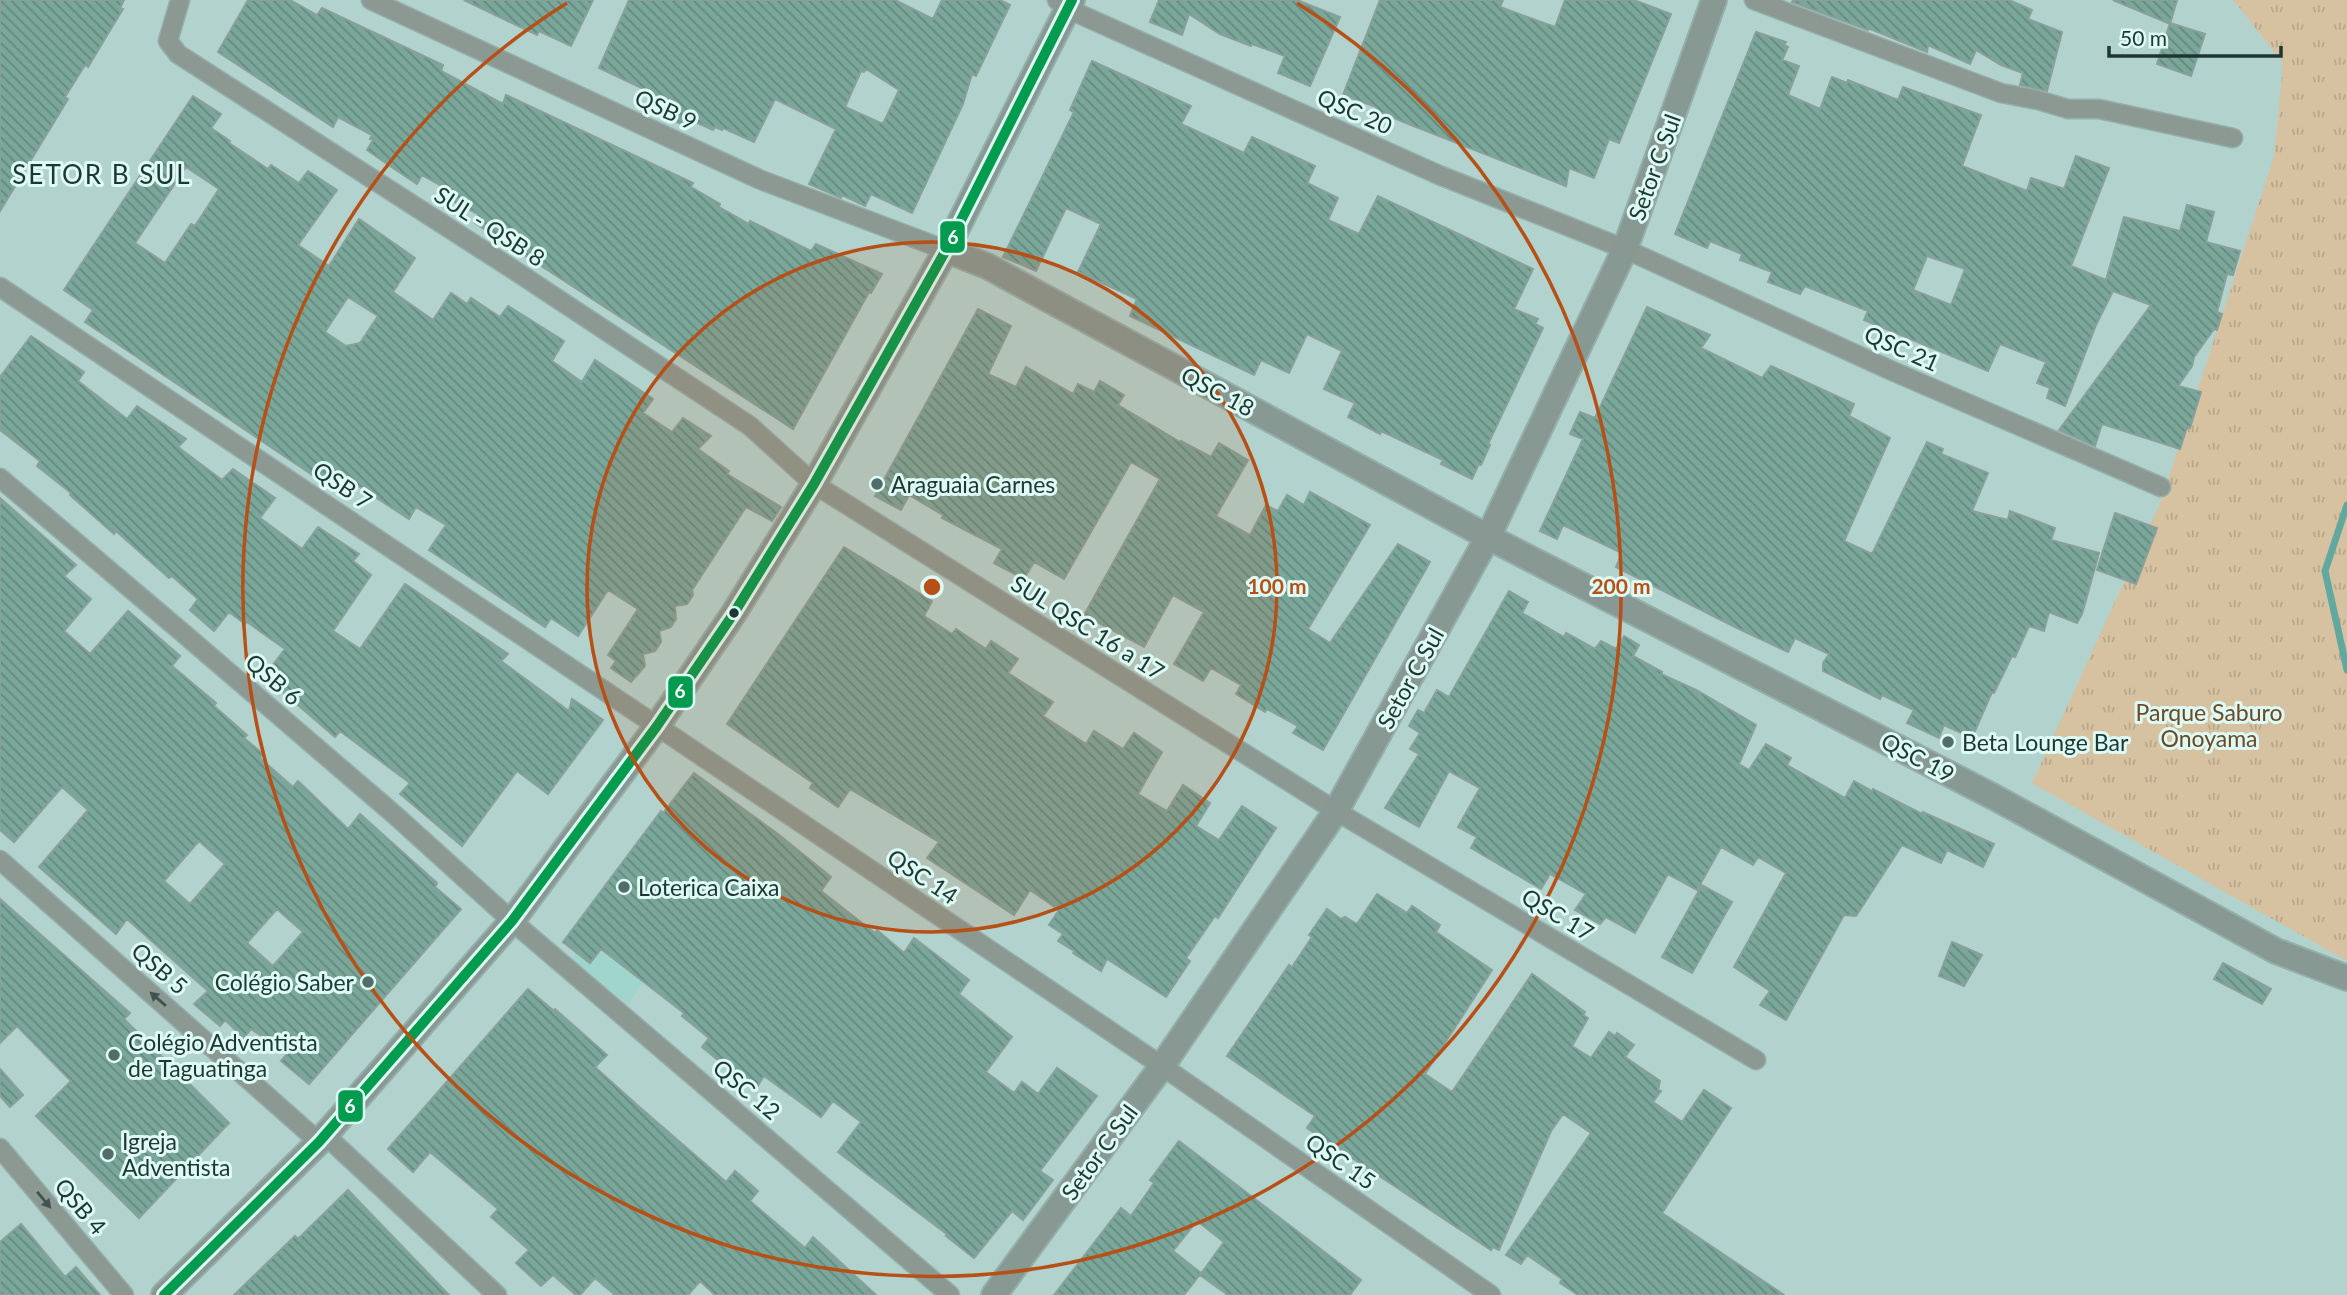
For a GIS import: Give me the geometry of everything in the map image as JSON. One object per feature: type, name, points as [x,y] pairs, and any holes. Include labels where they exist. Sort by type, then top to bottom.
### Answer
[{"type":"street","name":"SUL - QSB 8","points":[[180,0],[168,41],[178,54],[514,270],[750,426],[814,484]]},
{"type":"street","name":"QSB 9","points":[[371,0],[761,180],[946,250]]},
{"type":"street","name":"Setor C Sul","points":[[994,1295],[1162,1066],[1336,811],[1488,537],[1625,249],[1714,0]]},
{"type":"street","points":[[1754,0],[2001,93],[2068,109],[2099,109],[2234,138]]},
{"type":"street","points":[[164,1295],[321,1138],[512,921],[657,726],[766,564],[814,484],[946,250],[1066,3]]},
{"type":"street","name":"QSC 20","points":[[1066,3],[1439,175],[1625,249]]},
{"type":"street","name":"QSC 21","points":[[1625,249],[1890,370],[2161,487]]},
{"type":"street","name":"QSC 18","points":[[946,250],[987,266],[1488,537]]},
{"type":"street","name":"QSB 7","points":[[0,287],[657,726]]},
{"type":"street","name":"QSB 6","points":[[0,478],[366,790],[512,921]]},
{"type":"street","name":"SUL QSC 16 a 17","points":[[814,484],[1336,811]]},
{"type":"street","name":"QSC 19","points":[[1488,537],[1982,790],[2276,951],[2347,978]]},
{"type":"street","name":"QSC 14","points":[[657,726],[1162,1066]]},
{"type":"street","name":"QSC 17","points":[[1336,811],[1756,1060]]},
{"type":"street","name":"QSB 5","points":[[0,860],[321,1138],[497,1295]]},
{"type":"street","name":"QSC 12","points":[[512,921],[950,1295]]},
{"type":"street","name":"QSC 15","points":[[1162,1066],[1491,1295]]},
{"type":"street","name":"QSB 4","points":[[0,1148],[124,1295]]},
{"type":"shaded area","points":[[640,866],[699,910],[628,1004],[571,959]]},
{"type":"green space","name":"Parque Saburo Onoyama","points":[[2233,0],[2347,0],[2347,961],[2032,783],[2161,501],[2274,157],[2283,63]]},
{"type":"building","points":[[0,0],[124,0],[120,8],[123,9],[88,67],[85,65],[65,97],[68,99],[0,211]]},
{"type":"building","points":[[248,0],[290,0],[317,15],[322,8],[443,65],[441,71],[503,104],[506,95],[693,183],[691,187],[749,224],[750,221],[811,251],[816,244],[882,274],[871,293],[869,292],[793,429],[475,223],[478,214],[449,199],[453,192],[422,175],[417,184],[367,150],[373,140],[370,139],[372,135],[338,117],[333,127],[218,52]]},
{"type":"building","points":[[464,0],[593,0],[571,46],[539,31],[537,35]]},
{"type":"building","points":[[629,0],[895,0],[933,19],[942,0],[1000,0],[1010,5],[976,76],[972,74],[963,104],[912,213],[871,194],[865,206],[809,184],[836,129],[775,99],[754,142],[723,128],[722,130],[715,127],[713,130],[689,119],[685,126],[654,111],[661,97],[599,68]],"holes":[[[866,69],[899,90],[883,124],[845,107],[861,71]]]},
{"type":"building","points":[[1159,0],[1297,0],[1340,17],[1310,86],[1278,73],[1285,56],[1220,34],[1189,14],[1182,35],[1150,22]]},
{"type":"building","points":[[1380,0],[1503,0],[1500,7],[1555,27],[1565,0],[1634,0],[1671,14],[1619,143],[1609,139],[1594,178],[1569,168],[1566,186],[1406,123],[1375,110],[1376,107],[1343,95]]},
{"type":"building","points":[[2009,0],[2032,10],[2028,19],[2062,32],[2047,91],[2020,85],[2023,73],[2001,65],[1976,50],[1970,64],[1928,45],[1927,52],[1792,2]]},
{"type":"building","points":[[2113,0],[2177,0],[2170,24]]},
{"type":"building","points":[[2170,23],[2205,34],[2191,76],[2157,64]]},
{"type":"building","points":[[1756,32],[1786,42],[1784,45],[1788,47],[1782,60],[1799,66],[1788,95],[1820,109],[1832,77],[1847,83],[1848,80],[1898,100],[1903,87],[1981,115],[1962,166],[2027,191],[2031,178],[2064,189],[2076,156],[2109,168],[2071,266],[2106,280],[2124,217],[2180,231],[2187,205],[2214,212],[2206,242],[2240,251],[2233,275],[2227,274],[2217,312],[2222,314],[2217,330],[2214,329],[2194,357],[2192,366],[2178,386],[2201,392],[2190,428],[2187,427],[2180,449],[2102,424],[2095,446],[2059,430],[2151,305],[2113,291],[2096,325],[2065,406],[2047,398],[2050,388],[2037,383],[2046,362],[2000,344],[1988,371],[1864,320],[1868,311],[1805,286],[1800,294],[1768,282],[1772,272],[1740,260],[1742,254],[1710,241],[1707,248],[1675,234]],"holes":[[[1927,256],[1965,269],[1951,305],[1913,290]]]},
{"type":"building","points":[[1092,61],[1191,106],[1181,124],[1244,153],[1252,137],[1315,166],[1307,183],[1338,198],[1328,220],[1359,234],[1378,196],[1533,269],[1514,309],[1538,319],[1535,324],[1543,328],[1488,444],[1490,445],[1481,465],[1479,464],[1472,479],[1441,464],[1443,460],[1381,431],[1380,434],[1348,417],[1355,403],[1324,389],[1342,351],[1307,334],[1289,373],[1261,360],[1254,375],[1130,316],[1137,299],[1078,272],[1101,224],[1066,208],[1036,271],[1003,257],[1074,112],[1070,110]]},
{"type":"building","points":[[193,96],[221,114],[211,128],[268,169],[271,165],[299,183],[308,171],[337,190],[298,245],[329,266],[359,219],[415,258],[393,292],[433,320],[451,293],[467,304],[471,298],[500,317],[508,306],[564,341],[552,361],[582,382],[595,360],[653,399],[643,413],[672,432],[683,418],[711,436],[698,449],[729,471],[727,474],[781,507],[772,521],[746,507],[692,590],[693,595],[687,604],[675,606],[676,619],[671,627],[659,631],[661,642],[655,651],[643,654],[645,666],[631,682],[611,668],[616,661],[608,655],[638,609],[608,590],[578,636],[551,618],[545,627],[429,550],[446,525],[416,507],[409,519],[352,482],[342,495],[85,322],[93,310],[64,290]],"holes":[[[186,167],[219,189],[195,226],[191,224],[165,263],[135,243]],[[348,297],[378,316],[360,343],[346,346],[325,332]]]},
{"type":"building","points":[[1647,307],[1710,335],[1701,348],[1762,378],[1771,366],[1854,404],[1849,416],[1890,438],[1844,541],[1872,554],[1927,442],[1943,449],[1941,454],[1988,473],[1972,511],[2008,520],[2010,511],[2055,528],[2051,540],[2099,553],[2077,623],[2049,612],[2044,631],[2029,626],[2015,657],[2012,656],[1994,693],[1992,692],[1972,738],[1944,725],[1939,738],[1907,723],[1914,710],[1882,695],[1880,699],[1823,671],[1823,663],[1829,654],[1795,638],[1788,652],[1737,628],[1616,567],[1622,553],[1563,525],[1557,539],[1540,531],[1583,439],[1570,434],[1580,412],[1595,418]]},
{"type":"building","points":[[978,309],[1011,326],[988,374],[1016,387],[1026,367],[1073,394],[1078,384],[1094,392],[1100,381],[1124,395],[1118,405],[1180,442],[1211,457],[1219,443],[1248,460],[1216,516],[1250,535],[1266,505],[1278,511],[1287,495],[1304,505],[1310,492],[1370,525],[1308,629],[1330,643],[1398,544],[1430,562],[1323,750],[1293,733],[1298,726],[1267,709],[1265,712],[1236,694],[1241,685],[1211,668],[1203,681],[1174,664],[1204,612],[1173,595],[1144,647],[1084,615],[1160,479],[1131,462],[1064,579],[1034,562],[1024,579],[994,563],[1002,549],[942,518],[943,515],[909,495],[901,510],[875,496]]},
{"type":"building","points":[[31,336],[84,372],[78,381],[127,419],[137,406],[186,439],[178,447],[222,480],[233,469],[275,498],[260,518],[302,549],[318,527],[359,554],[353,561],[371,575],[333,631],[360,649],[405,584],[508,654],[501,661],[569,711],[572,699],[603,720],[548,794],[517,771],[462,846],[400,794],[410,783],[340,731],[335,737],[277,687],[286,679],[272,666],[285,649],[229,612],[214,631],[190,610],[198,599],[172,576],[169,578],[116,531],[114,534],[70,495],[71,493],[37,466],[40,461],[0,430],[0,377]]},
{"type":"building","points":[[0,498],[76,565],[64,576],[91,599],[64,631],[90,654],[128,611],[180,656],[172,666],[216,703],[214,706],[247,735],[244,738],[263,754],[260,758],[293,787],[298,781],[348,829],[360,814],[437,883],[435,887],[461,909],[309,1084],[281,1061],[288,1053],[251,1029],[244,1038],[225,1020],[220,1026],[194,1004],[208,991],[127,919],[116,934],[39,867],[88,810],[62,787],[14,842],[0,830]],"holes":[[[199,841],[225,864],[190,904],[164,881]],[[277,909],[303,932],[273,966],[247,943]]]},
{"type":"building","points":[[2115,513],[2157,528],[2136,584],[2097,570]]},
{"type":"building","points":[[844,547],[932,601],[924,616],[952,634],[956,629],[986,649],[991,641],[1018,659],[1008,673],[1053,702],[1043,716],[1086,744],[1094,731],[1123,749],[1134,733],[1162,752],[1138,794],[1167,811],[1183,785],[1210,803],[1196,826],[1219,840],[1242,806],[1276,828],[1218,918],[1215,916],[1186,958],[1190,961],[1166,997],[1107,959],[1101,971],[1073,953],[1074,951],[1058,941],[1063,934],[1049,925],[1059,910],[1030,890],[1014,915],[927,858],[939,842],[850,789],[838,807],[810,788],[813,783],[727,724]]},
{"type":"building","points":[[1509,591],[1528,602],[1522,613],[1564,637],[1566,633],[1595,649],[1601,641],[1616,649],[1624,636],[1639,645],[1633,656],[1756,725],[1739,764],[1749,770],[1766,744],[1791,758],[1787,765],[1845,798],[1854,781],[1922,814],[1923,812],[1994,844],[1983,867],[1947,850],[1941,863],[1902,845],[1856,916],[1844,915],[1786,1020],[1760,1005],[1770,991],[1734,967],[1786,873],[1758,857],[1753,865],[1721,847],[1697,890],[1668,874],[1635,933],[1606,917],[1600,924],[1575,910],[1586,894],[1550,874],[1541,889],[1471,848],[1477,837],[1458,827],[1480,788],[1449,771],[1419,827],[1385,808],[1419,754],[1410,749],[1420,733],[1409,726],[1418,710],[1424,713],[1437,690],[1449,697]]},
{"type":"building","points":[[694,773],[778,834],[831,877],[821,891],[875,933],[877,930],[904,953],[914,938],[969,980],[959,994],[1012,1037],[986,1072],[1014,1093],[1022,1082],[1038,1094],[1057,1068],[1097,1096],[1040,1171],[1053,1180],[1023,1220],[1012,1211],[974,1258],[946,1236],[948,1235],[838,1152],[861,1122],[833,1101],[821,1117],[764,1076],[755,1090],[702,1047],[709,1038],[682,1016],[684,1013],[601,949],[590,963],[563,942],[661,811],[663,813]]},
{"type":"building","points":[[1702,885],[1732,902],[1692,973],[1662,957]]},
{"type":"building","points":[[1377,894],[1407,913],[1412,906],[1440,925],[1436,932],[1492,970],[1425,1074],[1452,1092],[1532,974],[1585,1012],[1583,1015],[1588,1018],[1572,1046],[1591,1058],[1609,1032],[1615,1036],[1617,1033],[1634,1045],[1625,1057],[1660,1081],[1658,1090],[1661,1091],[1653,1102],[1682,1122],[1704,1090],[1731,1108],[1662,1213],[1784,1295],[1578,1295],[1560,1283],[1562,1279],[1527,1255],[1521,1264],[1506,1255],[1591,1133],[1563,1114],[1551,1131],[1499,1250],[1493,1247],[1491,1250],[1307,1128],[1315,1116],[1227,1056],[1289,965],[1292,967],[1327,909],[1341,919],[1345,917],[1357,924]]},
{"type":"building","name":"Colégio Adventista de Taguatinga","points":[[0,899],[130,1013],[124,1019],[229,1123],[139,1218],[36,1116],[71,1081],[17,1026],[0,1043]]},
{"type":"building","points":[[1952,942],[1982,955],[1964,986],[1939,976]]},
{"type":"building","points":[[2223,963],[2271,989],[2262,1004],[2214,979]]},
{"type":"building","points":[[528,989],[607,1055],[595,1067],[636,1104],[726,1182],[735,1171],[758,1191],[750,1201],[805,1248],[813,1237],[876,1295],[715,1295],[700,1281],[688,1295],[615,1295],[595,1278],[580,1295],[576,1295],[553,1275],[541,1286],[516,1263],[529,1250],[491,1217],[498,1209],[430,1152],[413,1172],[388,1149]]},
{"type":"building","points":[[0,1069],[23,1095],[10,1107],[0,1096]]},
{"type":"building","points":[[1179,1141],[1361,1280],[1350,1295],[1228,1295],[1200,1275],[1224,1242],[1197,1221],[1173,1251],[1201,1273],[1184,1295],[1054,1295],[1121,1208],[1131,1216],[1154,1183],[1150,1180]]},
{"type":"building","points":[[348,1190],[449,1295],[234,1295],[295,1236],[298,1239]]},
{"type":"building","points":[[21,1224],[65,1277],[76,1267],[100,1295],[0,1295],[0,1242]]},
{"type":"waterway","points":[[2347,505],[2325,571],[2347,670]]},
{"type":"transit line","name":"6","points":[[164,1295],[319,1142],[512,921],[657,726],[734,613],[814,484],[946,250],[1072,0]]},
{"type":"place","name":"Araguaia Carnes","points":[[877,484]]},
{"type":"place","name":"Beta Lounge Bar","points":[[1948,742]]},
{"type":"place","name":"Loterica Caixa","points":[[624,887]]},
{"type":"place","name":"Colégio Saber","points":[[368,982]]},
{"type":"place","name":"Colégio Adventista de Taguatinga","points":[[114,1055]]},
{"type":"place","name":"Igreja Adventista","points":[[108,1154]]},
{"type":"district","name":"SETOR B SUL","points":[[102,174]]}]
